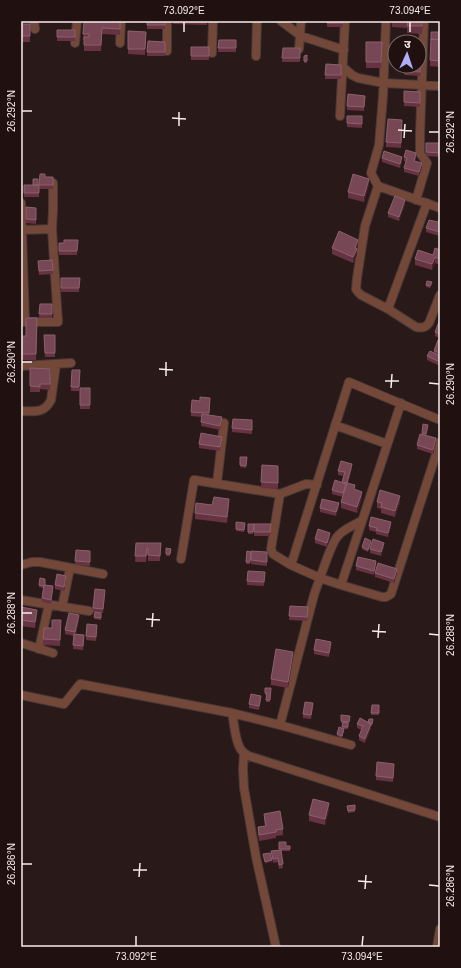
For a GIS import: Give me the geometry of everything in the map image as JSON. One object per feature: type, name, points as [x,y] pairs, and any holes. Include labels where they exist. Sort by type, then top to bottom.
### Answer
[{"type":"street","points":[[75,43],[77,21]]},
{"type":"street","points":[[120,43],[121,21]]},
{"type":"street","points":[[167,21],[167,51]]},
{"type":"street","points":[[212,53],[213,21]]},
{"type":"street","points":[[256,56],[257,21]]},
{"type":"street","points":[[281,21],[301,36],[344,50]]},
{"type":"street","points":[[299,49],[301,21]]},
{"type":"street","points":[[340,116],[345,21]]},
{"type":"street","points":[[386,21],[384,83],[379,146],[371,173],[378,186],[440,208]]},
{"type":"street","points":[[416,200],[427,163],[420,153],[424,21]]},
{"type":"street","points":[[343,67],[358,78],[384,83],[440,86]]},
{"type":"street","points":[[21,203],[23,322],[58,322],[52,229],[54,210],[53,183]]},
{"type":"street","points":[[378,186],[365,226],[356,289],[361,295],[416,326],[424,328],[427,327],[429,323],[440,295]]},
{"type":"street","points":[[388,309],[427,204]]},
{"type":"street","points":[[22,230],[52,229]]},
{"type":"street","points":[[21,366],[71,363]]},
{"type":"street","points":[[21,412],[43,410],[49,404],[51,400],[56,365]]},
{"type":"street","points":[[291,565],[349,382],[440,420]]},
{"type":"street","points":[[341,585],[401,403]]},
{"type":"street","points":[[217,484],[224,423]]},
{"type":"street","points":[[336,425],[387,444]]},
{"type":"street","points":[[280,494],[271,549],[272,552],[291,565],[320,578],[386,597],[391,594],[440,442]]},
{"type":"street","points":[[181,559],[194,480],[280,494],[306,484],[316,485]]},
{"type":"street","points":[[280,725],[314,595],[320,578],[337,537],[344,530],[361,521]]},
{"type":"street","points":[[21,565],[32,562],[40,562],[103,574]]},
{"type":"street","points":[[62,606],[70,568]]},
{"type":"street","points":[[21,600],[89,611]]},
{"type":"street","points":[[39,649],[49,604]]},
{"type":"street","points":[[21,643],[53,653]]},
{"type":"street","points":[[21,695],[64,704],[80,684],[232,713],[351,745]]},
{"type":"street","points":[[232,713],[238,743],[240,749],[244,753],[256,759],[440,817]]},
{"type":"street","points":[[244,753],[244,788],[256,857],[276,947]]},
{"type":"street","points":[[437,947],[440,929]]},
{"type":"building","points":[[84,21],[120,21],[120,29],[102,28],[101,45],[84,45],[84,37],[89,37],[89,34],[83,34]]},
{"type":"building","points":[[147,21],[165,21],[165,25],[147,25]]},
{"type":"building","points":[[327,21],[343,21],[343,23],[327,23]]},
{"type":"building","points":[[408,21],[422,21],[422,26],[407,26]]},
{"type":"building","points":[[21,24],[30,24],[30,36],[21,36]]},
{"type":"building","points":[[57,30],[75,30],[75,37],[57,37]]},
{"type":"building","points":[[128,31],[146,32],[145,49],[128,49]]},
{"type":"building","points":[[431,32],[440,32],[440,40],[431,39]]},
{"type":"building","points":[[431,39],[440,40],[440,61],[430,60]]},
{"type":"building","points":[[219,40],[236,40],[236,48],[218,48]]},
{"type":"building","points":[[148,41],[165,42],[165,52],[147,52]]},
{"type":"building","points":[[366,42],[382,42],[381,62],[366,62]]},
{"type":"building","points":[[191,47],[209,47],[209,56],[191,56]]},
{"type":"building","points":[[283,48],[300,48],[300,58],[282,58]]},
{"type":"building","points":[[307,55],[307,61],[304,61],[304,56]]},
{"type":"building","points":[[326,64],[341,65],[341,75],[325,75]]},
{"type":"building","points":[[404,91],[420,92],[420,103],[404,102]]},
{"type":"building","points":[[348,94],[365,96],[364,107],[347,106]]},
{"type":"building","points":[[347,116],[362,116],[362,124],[347,123]]},
{"type":"building","points":[[388,119],[402,120],[401,143],[386,142]]},
{"type":"building","points":[[426,143],[440,143],[440,153],[426,152]]},
{"type":"building","points":[[406,150],[416,153],[414,161],[422,163],[419,172],[404,168],[407,158],[404,157]]},
{"type":"building","points":[[384,151],[402,157],[400,164],[382,158]]},
{"type":"building","points":[[40,174],[45,174],[45,177],[53,177],[53,185],[39,185]]},
{"type":"building","points":[[353,174],[369,179],[364,196],[348,192]]},
{"type":"building","points":[[33,179],[38,179],[38,185],[33,185]]},
{"type":"building","points":[[24,185],[39,185],[39,193],[24,193]]},
{"type":"building","points":[[395,196],[405,200],[399,217],[388,213]]},
{"type":"building","points":[[26,207],[36,208],[36,220],[26,219]]},
{"type":"building","points":[[439,219],[440,232],[426,228],[429,220],[438,222]]},
{"type":"building","points":[[339,231],[358,240],[355,248],[357,249],[353,257],[332,248]]},
{"type":"building","points":[[64,240],[78,240],[77,251],[59,251],[59,243],[64,243]]},
{"type":"building","points":[[435,248],[440,250],[440,259],[435,257],[432,264],[415,259],[418,250],[433,255]]},
{"type":"building","points":[[52,260],[53,270],[39,271],[38,261]]},
{"type":"building","points":[[61,278],[80,278],[79,288],[61,288]]},
{"type":"building","points":[[427,281],[432,282],[430,286],[426,285]]},
{"type":"building","points":[[40,304],[52,304],[52,314],[39,314]]},
{"type":"building","points":[[26,318],[37,318],[36,354],[21,354],[21,336],[26,336]]},
{"type":"building","points":[[440,319],[440,334],[435,332]]},
{"type":"building","points":[[44,335],[55,335],[55,353],[45,353]]},
{"type":"building","points":[[438,340],[440,341],[440,353],[434,351]]},
{"type":"building","points":[[430,351],[440,356],[440,362],[427,356]]},
{"type":"building","points":[[30,368],[50,369],[50,384],[40,384],[40,387],[30,386]]},
{"type":"building","points":[[72,370],[80,370],[79,387],[71,387]]},
{"type":"building","points":[[80,388],[90,388],[90,405],[80,405]]},
{"type":"building","points":[[200,397],[210,398],[209,413],[191,412],[192,400],[200,401]]},
{"type":"building","points":[[202,414],[222,417],[220,426],[201,422]]},
{"type":"building","points":[[233,419],[252,420],[252,430],[232,428]]},
{"type":"building","points":[[423,424],[428,425],[426,434],[422,433]]},
{"type":"building","points":[[201,433],[222,437],[220,447],[199,444]]},
{"type":"building","points":[[420,434],[436,438],[433,450],[417,445]]},
{"type":"building","points":[[240,457],[247,457],[246,466],[240,465]]},
{"type":"building","points":[[341,461],[352,464],[347,483],[342,482],[345,472],[338,471]]},
{"type":"building","points":[[262,465],[278,466],[278,483],[261,482]]},
{"type":"building","points":[[335,480],[346,484],[343,493],[332,490]]},
{"type":"building","points":[[347,483],[355,485],[354,489],[362,492],[357,507],[341,502]]},
{"type":"building","points":[[380,490],[400,496],[395,511],[381,507],[382,503],[377,502]]},
{"type":"building","points":[[214,497],[229,499],[227,517],[195,513],[196,503],[212,505]]},
{"type":"building","points":[[322,499],[339,503],[336,512],[320,508]]},
{"type":"building","points":[[371,517],[391,522],[388,533],[376,530],[377,528],[369,526]]},
{"type":"building","points":[[236,522],[245,523],[244,530],[236,529]]},
{"type":"building","points":[[248,524],[254,524],[253,532],[248,532]]},
{"type":"building","points":[[254,524],[271,524],[270,532],[254,532]]},
{"type":"building","points":[[318,529],[330,533],[327,543],[315,539]]},
{"type":"building","points":[[365,538],[371,541],[368,550],[362,547]]},
{"type":"building","points":[[373,539],[384,543],[381,552],[370,549]]},
{"type":"building","points":[[136,543],[161,543],[160,556],[148,555],[147,548],[146,556],[135,556]]},
{"type":"building","points":[[166,548],[171,549],[170,554],[166,554]]},
{"type":"building","points":[[76,550],[90,551],[90,562],[75,561]]},
{"type":"building","points":[[247,551],[251,552],[250,562],[246,562]]},
{"type":"building","points":[[251,551],[267,552],[267,562],[251,560]]},
{"type":"building","points":[[358,557],[376,561],[374,571],[356,566]]},
{"type":"building","points":[[378,563],[397,569],[394,579],[375,573]]},
{"type":"building","points":[[248,571],[265,572],[264,582],[247,581]]},
{"type":"building","points":[[57,574],[66,576],[64,587],[55,585]]},
{"type":"building","points":[[40,578],[45,579],[45,585],[39,585]]},
{"type":"building","points":[[44,585],[53,586],[51,600],[42,598]]},
{"type":"building","points":[[95,589],[105,590],[103,609],[93,608]]},
{"type":"building","points":[[290,606],[308,607],[307,617],[289,616]]},
{"type":"building","points":[[21,607],[37,610],[35,622],[21,620]]},
{"type":"building","points":[[95,612],[101,613],[101,618],[94,617]]},
{"type":"building","points":[[69,613],[79,615],[75,632],[65,630]]},
{"type":"building","points":[[52,620],[61,620],[60,640],[43,639],[44,628],[52,628]]},
{"type":"building","points":[[87,624],[97,625],[96,637],[86,636]]},
{"type":"building","points":[[74,634],[84,635],[83,646],[73,645]]},
{"type":"building","points":[[316,639],[331,642],[329,653],[314,650]]},
{"type":"building","points":[[276,649],[293,652],[288,682],[271,679]]},
{"type":"building","points":[[265,688],[271,688],[270,700],[266,700],[267,693],[265,693]]},
{"type":"building","points":[[251,694],[261,696],[259,706],[249,704]]},
{"type":"building","points":[[305,702],[313,703],[311,715],[303,714]]},
{"type":"building","points":[[372,705],[379,705],[379,713],[371,713]]},
{"type":"building","points":[[341,715],[350,716],[349,722],[341,721]]},
{"type":"building","points":[[360,718],[371,724],[365,739],[359,736],[363,726],[357,724]]},
{"type":"building","points":[[369,719],[373,719],[372,724],[368,722]]},
{"type":"building","points":[[343,722],[348,723],[348,727],[342,727]]},
{"type":"building","points":[[339,727],[344,729],[342,736],[337,734]]},
{"type":"building","points":[[377,762],[394,764],[393,778],[376,776]]},
{"type":"building","points":[[313,799],[329,803],[325,819],[309,815]]},
{"type":"building","points":[[355,805],[355,810],[348,811],[347,806]]},
{"type":"building","points":[[280,811],[283,829],[276,830],[276,832],[259,835],[258,827],[266,826],[264,814]]},
{"type":"building","points":[[279,842],[286,842],[286,846],[290,846],[290,849],[279,849]]},
{"type":"building","points":[[281,850],[283,864],[279,865],[278,858],[273,859],[271,851]]},
{"type":"building","points":[[270,853],[272,860],[265,862],[263,854]]}]
